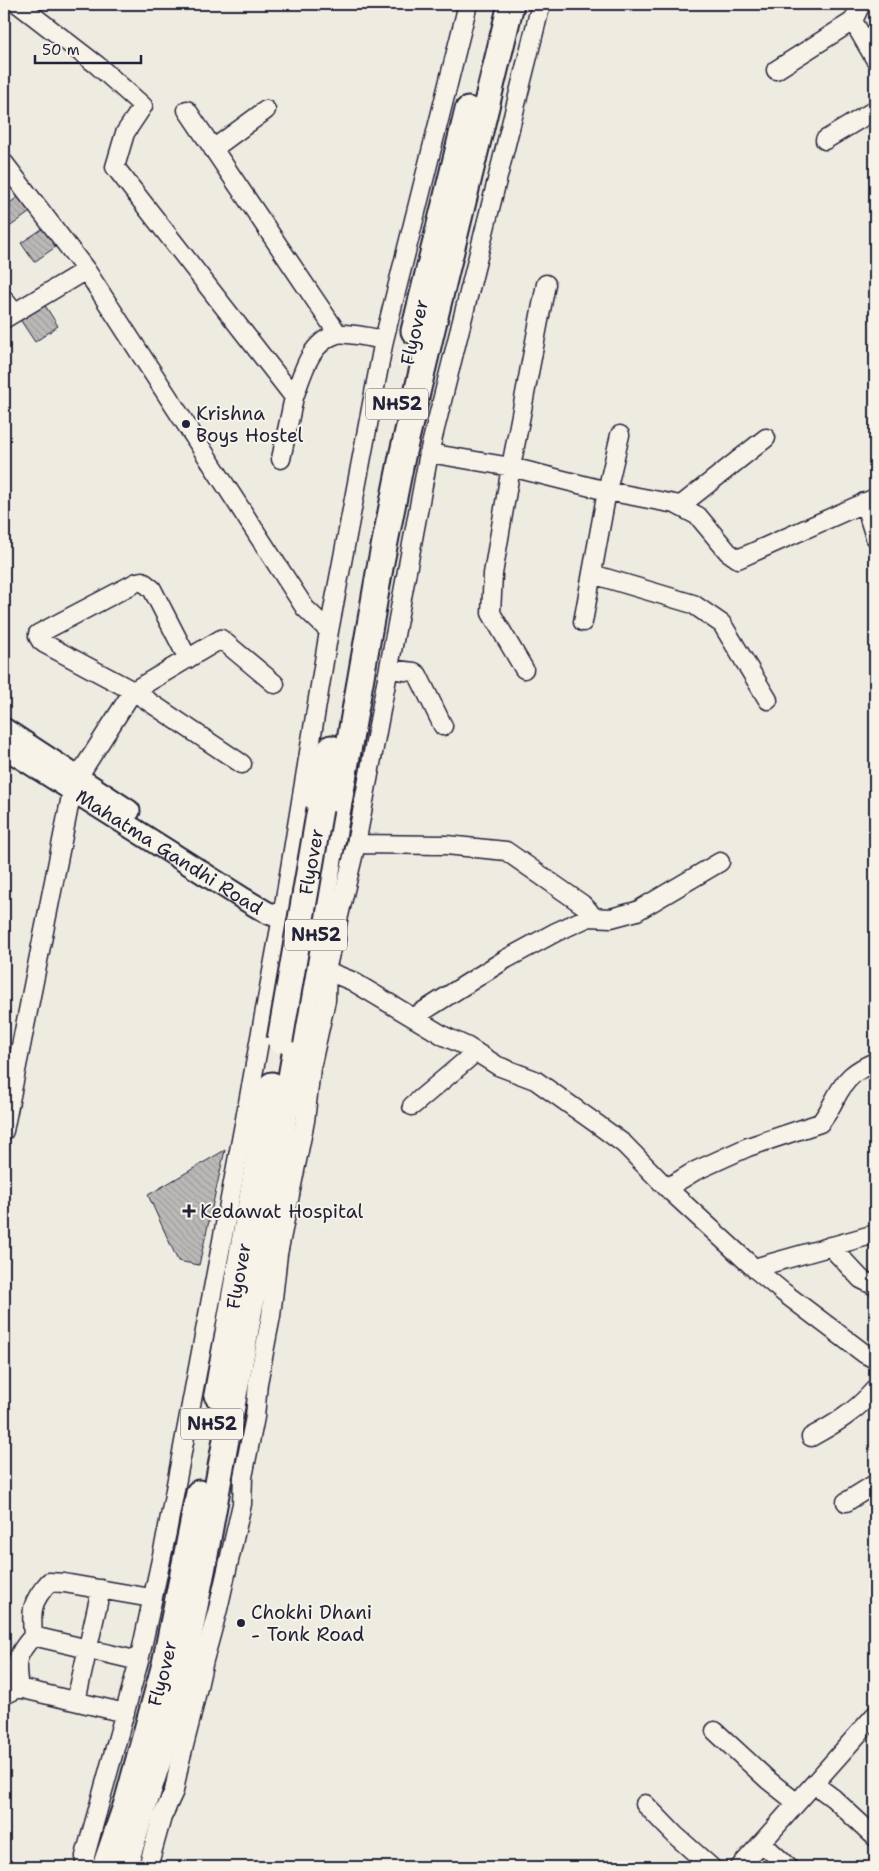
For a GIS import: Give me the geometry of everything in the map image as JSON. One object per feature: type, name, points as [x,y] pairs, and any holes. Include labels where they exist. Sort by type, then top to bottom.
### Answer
[{"type":"highway","name":"Flyover","points":[[105,1867],[127,1803],[165,1664],[197,1503],[384,463],[433,250],[494,4]]},
{"type":"highway","name":"NH52","points":[[124,1867],[159,1758],[178,1689],[196,1604],[246,1332],[325,936],[381,562],[403,452],[511,4]]},
{"type":"main road","name":"Mahatma Gandhi Road","points":[[4,729],[75,784],[244,899],[266,912],[325,936]]},
{"type":"main road","name":"Mahatma Gandhi Road","points":[[4,747],[75,784]]},
{"type":"street","points":[[18,4],[97,65],[143,106],[125,133],[115,166],[294,397]]},
{"type":"street","points":[[85,1867],[85,1856],[139,1661],[151,1598],[167,1532],[282,917],[329,631],[384,340],[468,4]]},
{"type":"street","points":[[148,1867],[162,1817],[174,1791],[242,1504],[243,1477],[271,1316],[278,1254],[305,1120],[311,1068],[326,1000],[325,936],[356,844],[429,453],[541,4]]},
{"type":"street","points":[[776,70],[853,21],[861,4]]},
{"type":"street","points":[[853,21],[875,59]]},
{"type":"street","points":[[187,110],[338,334]]},
{"type":"street","points":[[213,149],[266,110]]},
{"type":"street","points":[[825,140],[875,110]]},
{"type":"street","points":[[4,164],[86,270],[305,608],[329,631]]},
{"type":"street","points":[[4,299],[9,316],[86,270]]},
{"type":"street","points":[[524,669],[491,613],[493,566],[546,284]]},
{"type":"street","points":[[281,459],[294,397],[310,354],[323,342],[338,334],[384,340]]},
{"type":"street","points":[[583,622],[607,492],[620,435]]},
{"type":"street","points":[[680,506],[766,438]]},
{"type":"street","points":[[429,453],[511,467],[607,492],[675,504],[698,516],[728,552],[738,559],[870,500],[875,537]]},
{"type":"street","points":[[592,574],[693,604],[722,624],[768,700]]},
{"type":"street","points":[[188,659],[152,590],[142,581],[38,634],[45,644],[133,691],[242,764]]},
{"type":"street","points":[[4,1131],[75,784],[133,691],[221,639],[275,684]]},
{"type":"street","points":[[389,669],[414,672],[418,675],[443,726]]},
{"type":"street","points":[[356,844],[446,845],[506,851],[582,904],[589,911],[590,917]]},
{"type":"street","points":[[414,1017],[506,959],[556,932],[590,917],[611,918],[637,910],[720,862]]},
{"type":"street","points":[[327,971],[352,981],[498,1066],[535,1080],[624,1144],[667,1188],[754,1268],[809,1312],[865,1354],[875,1359]]},
{"type":"street","points":[[412,1106],[476,1052]]},
{"type":"street","points":[[667,1188],[695,1171],[748,1147],[820,1123],[827,1115],[842,1086],[850,1077],[857,1070],[875,1062]]},
{"type":"street","points":[[754,1268],[875,1234]]},
{"type":"street","points":[[830,1246],[861,1279],[875,1286]]},
{"type":"street","points":[[811,1437],[840,1421],[875,1389]]},
{"type":"street","points":[[846,1502],[875,1484]]},
{"type":"street","points":[[125,1712],[76,1701],[11,1691],[16,1665],[22,1648],[33,1636],[31,1612],[40,1593],[49,1582],[151,1598]]},
{"type":"street","points":[[76,1701],[101,1589]]},
{"type":"street","points":[[33,1636],[139,1661]]},
{"type":"street","points":[[740,1867],[814,1784],[869,1732],[875,1715]]},
{"type":"street","points":[[716,1731],[768,1780],[798,1803]]},
{"type":"street","points":[[814,1784],[833,1798],[875,1837]]},
{"type":"street","points":[[645,1804],[674,1835],[711,1867]]},
{"type":"street","points":[[762,1843],[788,1867]]},
{"type":"building","points":[[22,194],[33,210],[8,228],[4,221],[4,207]]},
{"type":"building","points":[[48,225],[60,244],[34,262],[21,243]]},
{"type":"building","points":[[41,299],[58,326],[35,342],[17,315]]},
{"type":"building","points":[[225,1150],[199,1265],[178,1261],[148,1195]]},
{"type":"place","name":"Krishna Boys Hostel","points":[[186,424]]},
{"type":"place","name":"Kedawat Hospital","points":[[189,1211]]},
{"type":"place","name":"Chokhi Dhani - Tonk Road","points":[[241,1623]]}]
